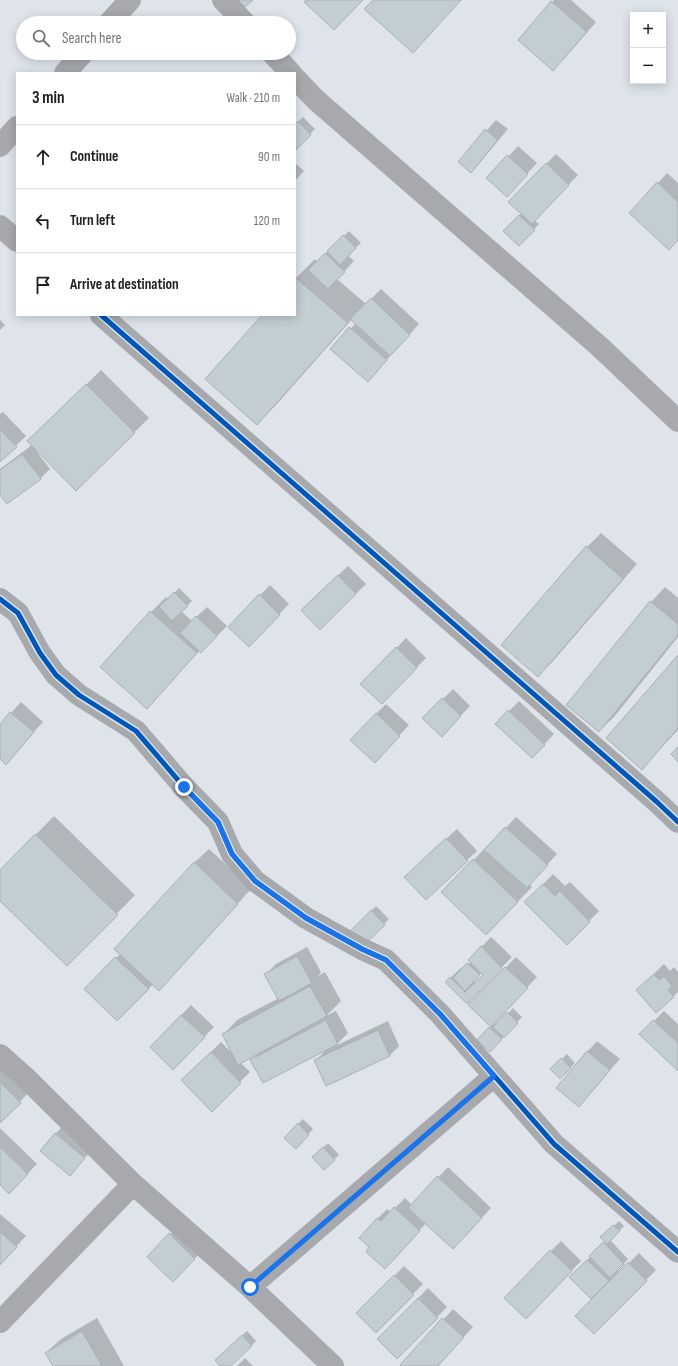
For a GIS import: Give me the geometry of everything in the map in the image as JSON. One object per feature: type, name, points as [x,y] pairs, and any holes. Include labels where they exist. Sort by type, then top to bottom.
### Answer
[{"type":"street","points":[[115,16],[130,0]]},
{"type":"street","points":[[224,0],[239,16]]},
{"type":"street","points":[[66,72],[77,60]]},
{"type":"street","points":[[279,60],[290,72]]},
{"type":"street","points":[[296,79],[316,100],[600,347],[678,421]]},
{"type":"street","points":[[0,146],[16,128]]},
{"type":"street","points":[[0,226],[16,240]]},
{"type":"street","points":[[102,316],[651,796],[678,822]]},
{"type":"street","points":[[0,599],[18,613],[40,653],[56,675],[79,695],[136,731],[184,787],[218,822],[232,854],[255,881],[306,918],[362,949],[386,960],[440,1014],[554,1144],[678,1252]]},
{"type":"street","points":[[0,1055],[27,1079],[132,1184],[250,1287],[333,1366]]},
{"type":"street","points":[[250,1287],[494,1076]]},
{"type":"street","points":[[0,1322],[132,1184]]},
{"type":"building","points":[[238,0],[253,0],[245,7]]},
{"type":"building","points":[[306,0],[363,0],[334,30],[304,2]]},
{"type":"building","points":[[373,0],[461,0],[413,53],[364,9]]},
{"type":"building","points":[[551,1],[587,32],[553,71],[518,40]]},
{"type":"building","points":[[298,121],[311,135],[296,150],[296,123]]},
{"type":"building","points":[[485,129],[498,140],[471,173],[458,162]]},
{"type":"building","points":[[507,155],[528,174],[507,197],[486,178]]},
{"type":"building","points":[[546,163],[569,185],[532,224],[508,202]]},
{"type":"building","points":[[657,182],[678,202],[678,240],[669,250],[629,213]]},
{"type":"building","points":[[519,215],[535,230],[519,246],[503,231]]},
{"type":"building","points":[[343,235],[356,248],[340,265],[327,251]]},
{"type":"building","points":[[325,253],[345,272],[328,289],[308,270]]},
{"type":"building","points":[[296,278],[348,323],[257,425],[205,379],[261,316],[296,316]]},
{"type":"building","points":[[371,298],[410,335],[390,356],[350,319]]},
{"type":"building","points":[[349,327],[387,360],[368,382],[330,349]]},
{"type":"building","points":[[86,384],[135,433],[76,491],[27,441]]},
{"type":"building","points":[[0,429],[17,447],[0,462]]},
{"type":"building","points":[[22,454],[41,479],[7,504],[0,495],[0,470]]},
{"type":"building","points":[[586,546],[623,579],[538,677],[501,645]]},
{"type":"building","points":[[338,575],[356,594],[320,630],[301,610]]},
{"type":"building","points":[[174,592],[188,606],[172,621],[159,607]]},
{"type":"building","points":[[259,594],[280,615],[249,647],[228,627]]},
{"type":"building","points":[[650,601],[678,624],[678,635],[599,732],[566,705]]},
{"type":"building","points":[[150,611],[197,653],[147,709],[100,667]]},
{"type":"building","points":[[196,616],[217,636],[201,653],[180,633]]},
{"type":"building","points":[[396,647],[417,668],[382,704],[360,684]]},
{"type":"building","points":[[678,655],[678,728],[642,770],[606,738]]},
{"type":"building","points":[[442,698],[461,716],[442,737],[422,718]]},
{"type":"building","points":[[508,710],[545,745],[532,758],[495,724]]},
{"type":"building","points":[[10,712],[34,732],[6,765],[0,759],[0,724]]},
{"type":"building","points":[[376,713],[400,736],[375,763],[350,740]]},
{"type":"building","points":[[678,747],[678,762],[671,754]]},
{"type":"building","points":[[505,827],[548,865],[527,888],[484,850]]},
{"type":"building","points":[[35,834],[118,915],[67,966],[0,901],[0,870]]},
{"type":"building","points":[[446,838],[468,861],[426,900],[404,877]]},
{"type":"building","points":[[473,859],[518,902],[486,935],[441,892]]},
{"type":"building","points":[[194,862],[238,904],[159,991],[114,949]]},
{"type":"building","points":[[543,884],[555,896],[560,891],[590,922],[567,945],[524,902]]},
{"type":"building","points":[[371,910],[385,925],[364,945],[350,931]]},
{"type":"building","points":[[481,946],[502,968],[467,1004],[445,982],[450,977],[465,992],[483,975],[468,960]]},
{"type":"building","points":[[297,956],[312,983],[279,1001],[264,974]]},
{"type":"building","points":[[115,957],[149,989],[117,1021],[84,989]]},
{"type":"building","points":[[467,963],[480,975],[465,991],[453,978]]},
{"type":"building","points":[[505,967],[528,988],[491,1027],[468,1005]]},
{"type":"building","points":[[654,974],[659,980],[664,976],[672,986],[668,990],[674,997],[656,1013],[636,990]]},
{"type":"building","points":[[310,986],[327,1016],[238,1065],[222,1034]]},
{"type":"building","points":[[507,1012],[518,1023],[504,1038],[493,1027]]},
{"type":"building","points":[[181,1015],[205,1037],[173,1070],[150,1047]]},
{"type":"building","points":[[326,1020],[338,1044],[263,1083],[250,1060]]},
{"type":"building","points":[[653,1020],[678,1043],[678,1071],[639,1034]]},
{"type":"building","points":[[489,1027],[502,1039],[490,1052],[477,1040]]},
{"type":"building","points":[[378,1030],[390,1056],[326,1086],[314,1060]]},
{"type":"building","points":[[587,1051],[610,1070],[579,1107],[556,1088]]},
{"type":"building","points":[[211,1052],[241,1083],[212,1112],[181,1080]]},
{"type":"building","points":[[561,1058],[571,1068],[560,1079],[550,1069]]},
{"type":"building","points":[[0,1082],[21,1103],[0,1123]]},
{"type":"building","points":[[298,1123],[309,1135],[296,1149],[284,1138]]},
{"type":"building","points":[[55,1133],[85,1158],[70,1176],[40,1151]]},
{"type":"building","points":[[0,1147],[28,1174],[9,1194],[0,1185]]},
{"type":"building","points":[[323,1147],[335,1160],[324,1170],[312,1157]]},
{"type":"building","points":[[437,1176],[482,1218],[453,1249],[408,1208]]},
{"type":"building","points":[[394,1207],[420,1231],[385,1269],[366,1252],[369,1247],[359,1238],[377,1218],[381,1221]]},
{"type":"building","points":[[613,1225],[620,1231],[607,1244],[600,1237]]},
{"type":"building","points":[[0,1232],[17,1247],[0,1265]]},
{"type":"building","points":[[169,1233],[195,1259],[173,1282],[147,1257]]},
{"type":"building","points":[[603,1242],[624,1264],[610,1278],[589,1256]]},
{"type":"building","points":[[550,1250],[572,1271],[526,1319],[504,1298]]},
{"type":"building","points":[[587,1260],[609,1281],[591,1299],[569,1277]]},
{"type":"building","points":[[628,1262],[647,1281],[594,1334],[575,1316]]},
{"type":"building","points":[[394,1275],[414,1295],[376,1333],[356,1313]]},
{"type":"building","points":[[418,1298],[438,1318],[397,1359],[377,1339]]},
{"type":"building","points":[[442,1318],[464,1337],[438,1366],[401,1366],[400,1365]]},
{"type":"building","points":[[82,1331],[102,1366],[53,1366],[45,1353]]},
{"type":"building","points":[[242,1335],[252,1346],[231,1366],[220,1366],[215,1360]]},
{"type":"cycle path","points":[[102,316],[678,822]]},
{"type":"cycle path","points":[[0,599],[18,613],[40,653],[56,675],[79,695],[136,731],[184,787],[218,822],[232,854],[255,881],[306,918],[362,949],[386,960],[440,1014],[554,1144],[678,1252]]},
{"type":"route","points":[[184,787],[218,822],[232,854],[255,881],[306,918],[362,949],[386,960],[440,1014],[494,1076],[250,1287]]}]
